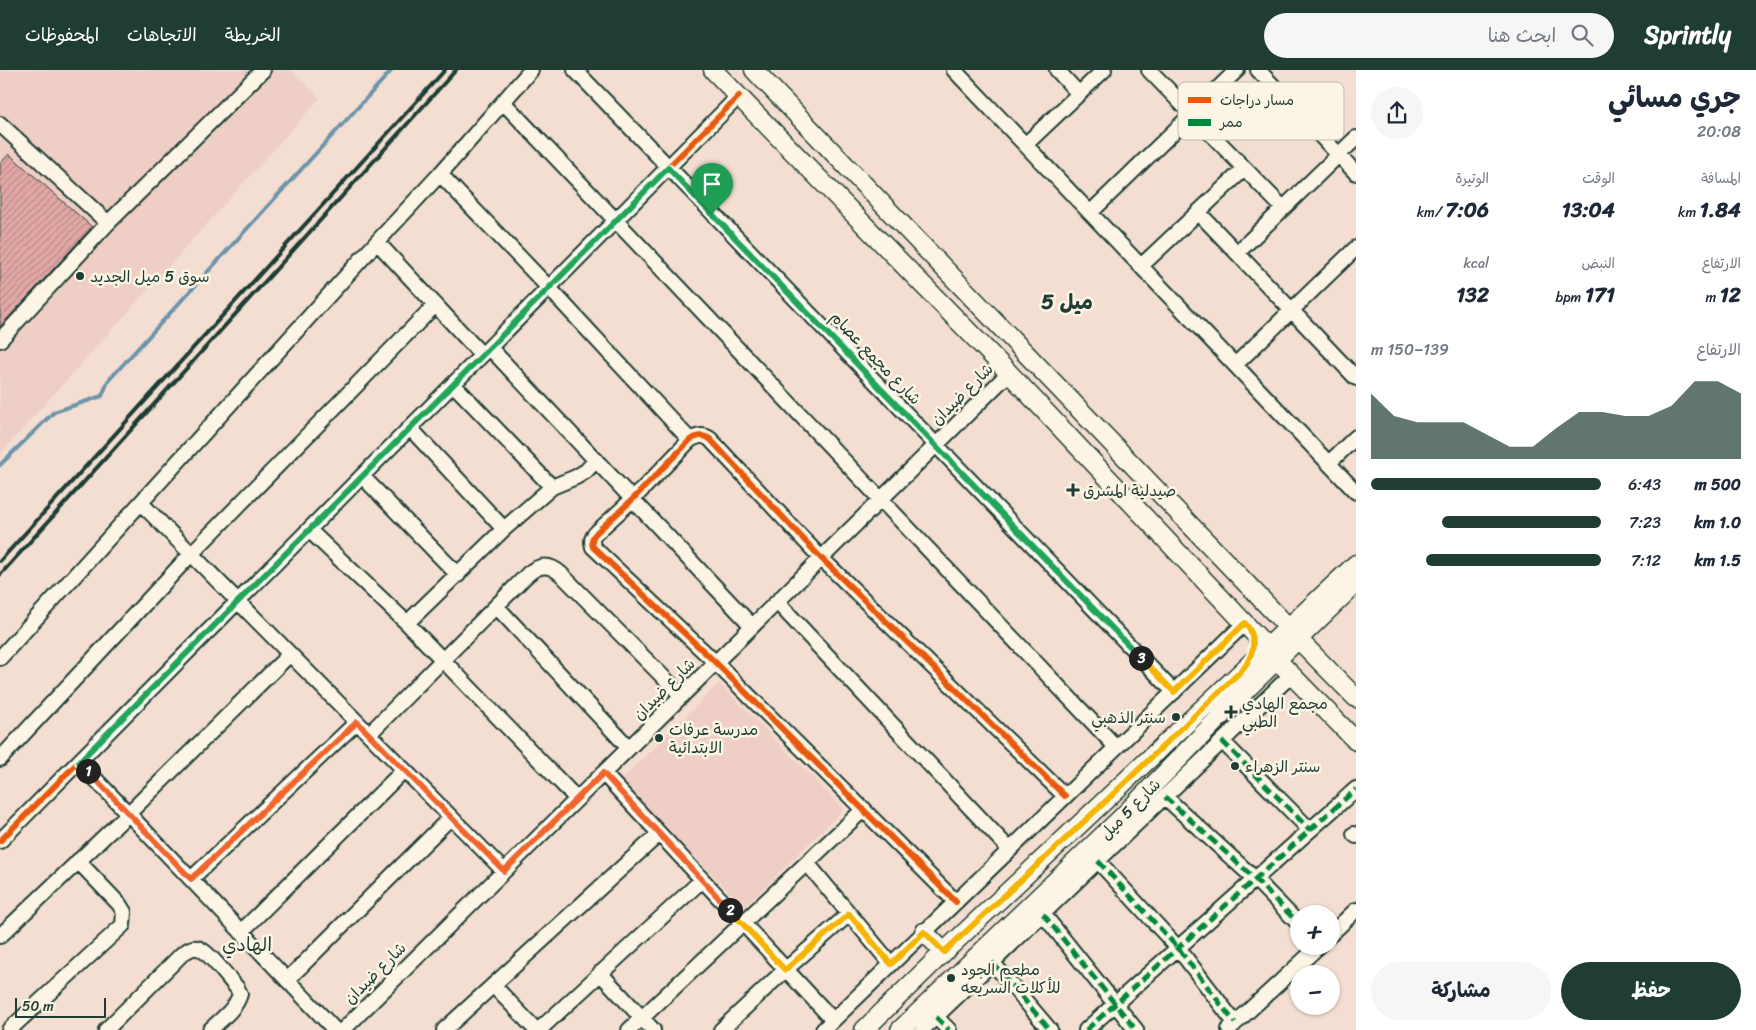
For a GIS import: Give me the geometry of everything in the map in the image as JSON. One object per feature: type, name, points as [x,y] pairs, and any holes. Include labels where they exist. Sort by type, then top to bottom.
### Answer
[{"type":"main road","points":[[713,70],[1009,372],[1246,624],[1294,681],[1356,741]]},
{"type":"main road","points":[[754,70],[1356,698]]},
{"type":"main road","name":"شارع 5 ميل","points":[[864,1030],[944,952],[1106,801],[1294,633],[1320,608],[1356,564]]},
{"type":"main road","name":"شارع 5 ميل","points":[[1320,608],[1356,583]]},
{"type":"main road","points":[[1268,606],[1278,612],[1287,613],[1320,608],[1316,636],[1317,648],[1325,666]]},
{"type":"main road","points":[[1246,624],[1253,636],[1254,643],[1249,675],[1274,676],[1294,681]]},
{"type":"main road","name":"شارع 5 ميل","points":[[900,1030],[984,964],[1121,818],[1249,675]]},
{"type":"main road","points":[[1106,801],[1121,818]]},
{"type":"main road","points":[[924,932],[944,952]]},
{"type":"street","points":[[0,340],[108,223],[263,70]]},
{"type":"street","points":[[0,658],[376,242],[440,174],[531,70]]},
{"type":"street","name":"شارع مجمع عصام","points":[[575,70],[1174,692]]},
{"type":"street","points":[[954,70],[1356,492]]},
{"type":"street","points":[[1057,70],[1079,94]]},
{"type":"street","points":[[1025,145],[1104,70]]},
{"type":"street","points":[[1149,70],[1178,100]]},
{"type":"street","points":[[1225,82],[1237,70]]},
{"type":"street","points":[[1258,70],[1269,82]]},
{"type":"street","points":[[0,841],[739,96]]},
{"type":"street","points":[[503,102],[1116,748]]},
{"type":"street","points":[[0,124],[108,223]]},
{"type":"street","points":[[1090,213],[1178,128]]},
{"type":"street","points":[[1236,253],[1356,138]]},
{"type":"street","points":[[1217,140],[1283,208]]},
{"type":"street","points":[[1325,140],[1356,173]]},
{"type":"street","points":[[1141,266],[1244,169]]},
{"type":"street","points":[[440,174],[690,440]]},
{"type":"street","points":[[1198,212],[1291,311],[1353,370]]},
{"type":"street","points":[[376,242],[435,305],[486,352],[596,460],[752,626]]},
{"type":"street","points":[[1235,365],[1356,248]]},
{"type":"street","points":[[0,758],[191,554],[435,305]]},
{"type":"street","name":"شارع ضيدان","points":[[343,1030],[1009,372]]},
{"type":"street","points":[[453,384],[552,486]]},
{"type":"street","points":[[410,428],[504,529]]},
{"type":"street","points":[[956,902],[716,662],[593,547],[593,536],[632,500],[690,440],[700,436],[706,436],[710,439],[821,558],[1065,796]]},
{"type":"street","points":[[1329,463],[1356,437]]},
{"type":"street","points":[[407,623],[504,529],[552,486],[576,477],[586,471],[596,460]]},
{"type":"street","points":[[362,476],[458,575]]},
{"type":"street","points":[[141,503],[504,871]]},
{"type":"street","points":[[309,530],[407,623],[578,798]]},
{"type":"street","points":[[369,734],[535,568],[544,566],[554,568],[682,696]]},
{"type":"street","points":[[777,602],[1010,850]]},
{"type":"street","points":[[496,606],[629,748]]},
{"type":"street","points":[[603,773],[785,970],[828,1025],[1246,624]]},
{"type":"street","points":[[0,936],[128,814],[290,654]]},
{"type":"street","points":[[922,1030],[984,964],[1043,914],[1222,741],[1294,681]]},
{"type":"street","points":[[191,879],[357,722]]},
{"type":"street","points":[[1222,741],[1310,830]]},
{"type":"street","points":[[79,762],[335,1030]]},
{"type":"street","points":[[241,932],[404,770]]},
{"type":"street","points":[[1086,1030],[1356,789]]},
{"type":"street","points":[[1165,797],[1255,879],[1290,915]]},
{"type":"street","points":[[629,1030],[864,809]]},
{"type":"street","points":[[288,980],[451,817]]},
{"type":"street","points":[[451,1028],[494,985],[659,834]]},
{"type":"street","points":[[1098,860],[1178,948],[1232,1027],[1309,955]]},
{"type":"street","points":[[0,1020],[10,1030],[123,924],[124,912],[119,904],[78,861]]},
{"type":"street","points":[[807,863],[891,964]]},
{"type":"street","points":[[494,985],[537,1030],[702,880]]},
{"type":"street","points":[[1340,925],[1356,910]]},
{"type":"street","points":[[721,1030],[849,914]]},
{"type":"street","points":[[1043,914],[1136,1030]]},
{"type":"street","points":[[106,1030],[190,948],[198,948],[206,953],[237,988],[240,994],[234,1006],[210,1030]]},
{"type":"street","points":[[984,964],[1050,1030]]},
{"type":"street","points":[[600,973],[654,1030]]},
{"type":"street","points":[[936,1017],[949,1030]]},
{"type":"shaded area","name":"سوق 5 ميل الجديد","points":[[0,70],[290,70],[320,98],[0,454]]},
{"type":"shaded area","points":[[719,683],[844,809],[744,907],[620,781]]},
{"type":"building","points":[[9,154],[92,227],[0,327],[0,164]]},
{"type":"waterway","points":[[0,465],[54,412],[102,396],[108,381],[392,70]]},
{"type":"railway","points":[[0,561],[445,70]]},
{"type":"railway","points":[[0,575],[456,70]]},
{"type":"marked path","points":[[1222,741],[1310,830]]},
{"type":"marked path","points":[[1086,1030],[1356,789]]},
{"type":"marked path","points":[[1165,797],[1255,879],[1290,915]]},
{"type":"marked path","points":[[1098,861],[1178,948],[1235,1023]]},
{"type":"marked path","points":[[1043,914],[1136,1030]]},
{"type":"marked path","points":[[992,962],[1050,1030]]},
{"type":"marked path","points":[[936,1017],[949,1030]]},
{"type":"cycle path","points":[[0,841],[739,96]]},
{"type":"cycle path","points":[[956,902],[715,662],[593,547],[592,540],[595,534],[632,500],[690,440],[700,436],[710,439],[821,558],[1065,796]]},
{"type":"place","name":"سوق 5 ميل الجديد","points":[[80,276]]},
{"type":"place","name":"صيدلية المشرق","points":[[1073,490]]},
{"type":"place","name":"مجمع الهادي الطبي","points":[[1231,712]]},
{"type":"place","name":"سنتر الذهبي","points":[[1176,717]]},
{"type":"place","name":"مدرسة عرفات الابتدائية","points":[[659,738]]},
{"type":"place","name":"سنتر الزهراء","points":[[1235,766]]},
{"type":"place","name":"مطعم الجود للأكلات السريعه","points":[[951,978]]},
{"type":"district","name":"5 ميل","points":[[1067,302]]},
{"type":"district","name":"الهادي","points":[[247,944]]},
{"type":"route","points":[[668,168],[712,214],[1174,692],[1245,623],[1253,636],[1254,643],[1251,657],[1244,668],[1106,801],[944,952],[924,932],[891,964],[849,914],[785,970],[603,773],[504,871],[357,722],[191,879],[79,762],[668,168]]}]
